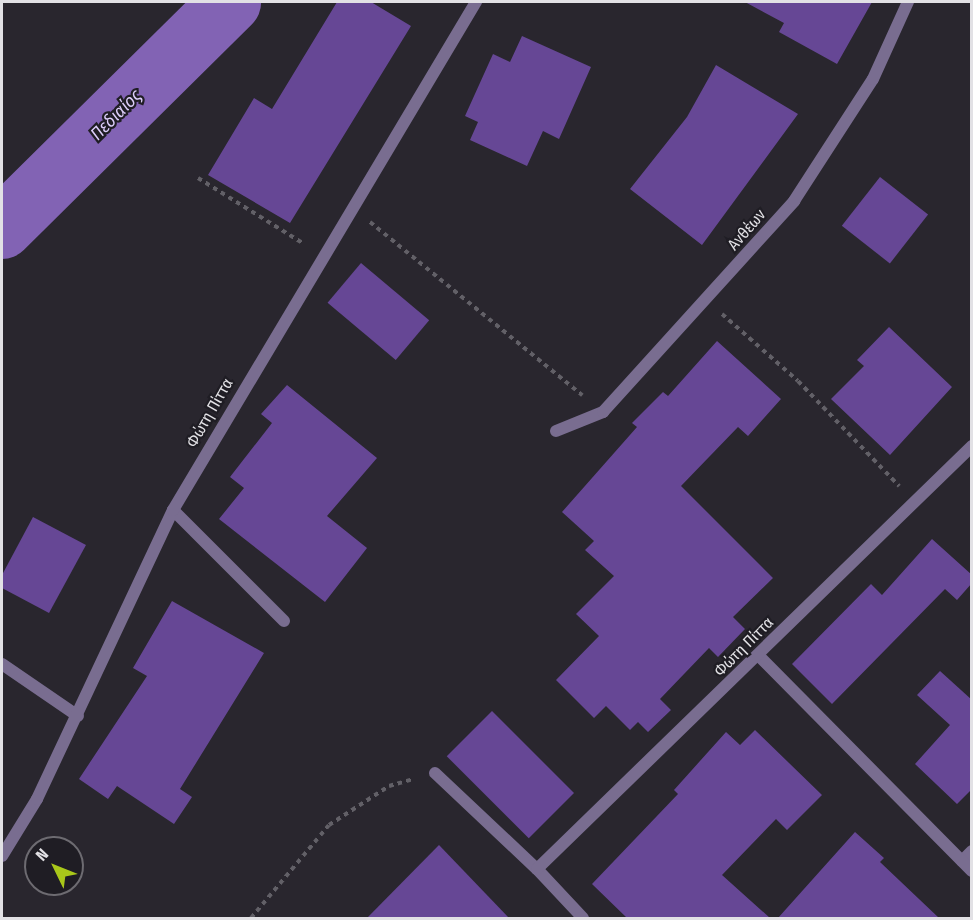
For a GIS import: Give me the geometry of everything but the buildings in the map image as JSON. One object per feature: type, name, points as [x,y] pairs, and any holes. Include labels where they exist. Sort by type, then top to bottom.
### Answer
[{"type":"street","name":"Φώτη Πίττα","points":[[2,856],[78,716],[173,510],[476,2]]},
{"type":"street","name":"Ανθέων","points":[[556,431],[603,412],[708,302],[794,201],[839,137],[908,2]]},
{"type":"street","name":"Φώτη Πίττα","points":[[537,869],[972,446]]},
{"type":"street","points":[[173,510],[284,621]]},
{"type":"street","points":[[758,655],[972,871]]},
{"type":"street","points":[[2,664],[78,716]]},
{"type":"street","points":[[435,773],[537,869],[583,918]]},
{"type":"street","points":[[962,861],[972,851]]},
{"type":"path","points":[[198,178],[324,256]]},
{"type":"path","points":[[353,208],[603,412]]},
{"type":"path","points":[[708,302],[798,381],[914,502]]},
{"type":"path","points":[[251,918],[329,825],[389,786],[435,773]]},
{"type":"waterway","name":"Πεδιαίος","points":[[2,228],[230,2]]}]
